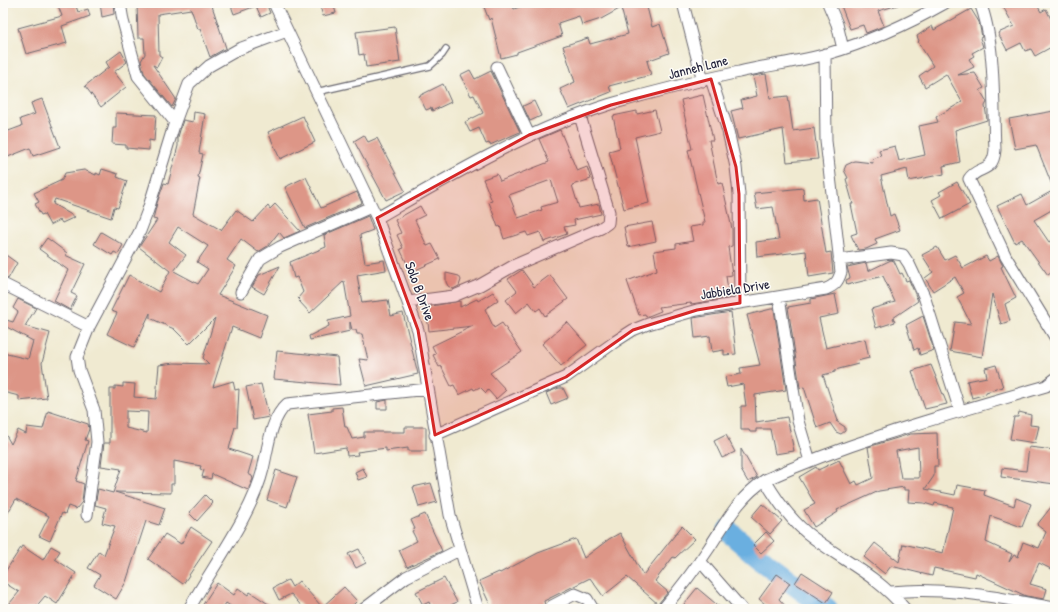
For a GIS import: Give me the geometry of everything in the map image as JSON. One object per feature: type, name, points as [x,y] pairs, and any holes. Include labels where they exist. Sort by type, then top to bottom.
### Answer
[{"type":"street","points":[[120,3],[123,21],[138,76],[175,122]]},
{"type":"street","name":"Solo B Drive","points":[[274,3],[377,218],[408,302],[422,347],[435,435],[450,515],[459,550],[478,609]]},
{"type":"street","points":[[683,3],[707,80],[728,132],[736,167],[739,194],[740,303]]},
{"type":"street","points":[[828,3],[837,24],[843,48]]},
{"type":"street","name":"Janneh Lane","points":[[377,218],[465,168],[529,136],[611,104],[707,80],[825,54],[880,34],[945,3]]},
{"type":"street","points":[[980,3],[985,16],[989,39],[995,150],[994,159],[988,167],[971,176],[969,179],[1006,257],[1055,338]]},
{"type":"street","points":[[87,515],[97,442],[94,410],[78,370],[77,357],[89,327],[140,231],[175,122],[189,84],[209,66],[239,49],[288,31]]},
{"type":"street","name":"Jabbiela Drive","points":[[435,435],[566,377],[632,330],[697,310],[826,289],[835,285],[839,280],[841,272],[826,141],[825,54]]},
{"type":"street","points":[[497,67],[529,136]]},
{"type":"street","points":[[408,302],[454,296],[480,285],[515,265],[601,228],[608,223],[609,212],[580,116]]},
{"type":"street","points":[[241,292],[260,259],[280,247],[371,207]]},
{"type":"street","points":[[839,260],[891,253],[903,255],[909,264],[924,296],[960,411]]},
{"type":"street","points":[[3,284],[89,327]]},
{"type":"street","points":[[779,297],[798,421],[810,461]]},
{"type":"street","points":[[663,609],[700,561],[726,519],[741,500],[754,487],[765,480],[845,446],[1046,386],[1055,379]]},
{"type":"street","points":[[189,609],[244,516],[263,472],[276,421],[287,404],[428,389]]},
{"type":"street","points":[[765,480],[783,507],[806,532],[874,578],[891,592],[906,609]]},
{"type":"street","points":[[364,609],[406,577],[459,550]]},
{"type":"street","points":[[700,561],[742,609]]},
{"type":"street","points":[[891,592],[940,590],[985,594],[1055,608]]},
{"type":"street","points":[[552,606],[575,594],[587,599],[593,609]]},
{"type":"lane","points":[[316,92],[430,66],[446,49]]},
{"type":"highlighted area","points":[[711,79],[736,167],[739,194],[740,303],[697,310],[633,330],[566,377],[435,435],[418,330],[377,218],[529,135],[611,105]]},
{"type":"building","points":[[57,3],[75,3],[78,12],[88,9],[90,16],[62,26],[67,43],[26,54],[18,28],[62,16]]},
{"type":"building","points":[[100,3],[113,3],[114,14],[102,17]]},
{"type":"building","points":[[137,3],[211,3],[226,48],[210,57],[191,9],[158,14],[159,55],[162,57],[157,67],[153,65],[176,99],[172,107],[144,73],[141,61],[145,54],[144,38],[138,38]]},
{"type":"building","points":[[230,3],[266,3],[270,13],[261,17],[256,6],[234,14]]},
{"type":"building","points":[[319,3],[333,3],[336,13],[323,16]]},
{"type":"building","points":[[494,3],[511,3],[514,9],[531,3],[646,3],[652,27],[660,24],[669,53],[647,61],[651,75],[609,86],[611,92],[569,109],[560,89],[575,82],[563,46],[588,38],[590,44],[628,34],[621,8],[601,19],[582,25],[579,16],[558,23],[562,36],[517,52],[517,54],[501,58],[491,18],[489,20],[484,7]]},
{"type":"building","points":[[840,3],[898,3],[898,5],[878,11],[884,26],[866,33],[863,25],[850,29]]},
{"type":"building","points":[[1001,3],[1036,3],[1041,12],[1046,9],[1055,27],[1055,45],[1035,56],[1031,49],[1025,51],[1021,43],[1007,50],[998,33],[1014,26]]},
{"type":"building","points":[[971,9],[979,22],[982,37],[980,38],[983,47],[972,53],[974,56],[969,59],[974,67],[958,75],[975,73],[984,88],[980,90],[987,102],[985,106],[987,120],[955,130],[960,162],[943,166],[944,174],[909,181],[907,169],[881,176],[890,216],[894,214],[900,230],[875,239],[877,244],[866,249],[858,250],[851,235],[857,233],[851,204],[853,204],[846,179],[848,178],[844,170],[846,165],[855,161],[873,163],[872,159],[881,156],[879,150],[895,146],[899,161],[925,155],[919,126],[938,122],[936,117],[962,102],[946,74],[925,87],[919,76],[933,66],[918,42],[917,36],[932,26],[934,30]]},
{"type":"building","points":[[395,27],[400,62],[366,67],[364,54],[359,55],[356,32]]},
{"type":"building","points":[[121,51],[127,62],[114,72],[126,87],[101,107],[85,86],[109,67],[106,62]]},
{"type":"building","points":[[470,70],[475,79],[491,71],[520,132],[490,145],[489,143],[486,144],[479,128],[470,132],[465,122],[483,113],[474,95],[471,96],[460,75]]},
{"type":"building","points":[[766,74],[770,98],[788,96],[793,131],[814,128],[818,159],[787,162],[783,129],[738,139],[731,111],[743,108],[741,100],[757,96],[753,76]]},
{"type":"building","points":[[443,84],[451,102],[432,111],[431,108],[426,110],[419,96]]},
{"type":"building","points":[[703,95],[713,140],[709,140],[718,184],[722,183],[732,229],[732,246],[728,247],[732,275],[726,276],[729,298],[659,307],[661,311],[646,317],[645,314],[639,315],[627,281],[657,270],[654,251],[676,248],[676,244],[693,241],[690,227],[703,225],[703,222],[705,222],[688,150],[692,149],[681,100]]},
{"type":"building","points":[[42,99],[60,147],[33,156],[30,148],[3,159],[3,133],[22,126],[20,119],[35,114],[31,103]]},
{"type":"building","points":[[534,101],[541,116],[530,121],[523,106]]},
{"type":"building","points":[[655,110],[660,131],[635,137],[649,203],[624,209],[609,151],[620,148],[613,116],[637,111],[637,114]]},
{"type":"building","points":[[1054,111],[1055,208],[1034,220],[1049,242],[1055,239],[1055,270],[1048,275],[1022,239],[1015,243],[997,206],[1022,194],[1027,205],[1054,190],[1036,145],[1015,149],[1009,119]]},
{"type":"building","points":[[194,112],[205,114],[199,153],[203,154],[193,214],[221,230],[236,210],[253,222],[268,206],[270,209],[275,204],[300,231],[284,238],[279,232],[268,246],[258,252],[241,239],[227,260],[236,266],[218,295],[267,315],[259,338],[232,327],[213,387],[233,381],[235,390],[239,389],[237,427],[235,427],[229,449],[253,457],[248,474],[252,476],[253,479],[248,490],[212,474],[211,479],[202,477],[204,470],[200,469],[201,466],[174,461],[174,484],[171,484],[171,493],[115,492],[165,508],[159,525],[146,521],[126,582],[116,599],[94,585],[100,575],[88,568],[99,551],[104,555],[115,526],[102,523],[106,508],[95,505],[98,489],[113,493],[121,469],[101,466],[104,443],[110,443],[110,389],[115,389],[115,386],[123,387],[123,383],[135,384],[134,397],[156,399],[159,365],[174,363],[209,364],[203,358],[215,318],[189,344],[174,329],[150,318],[150,313],[134,347],[107,334],[117,313],[111,311],[129,275],[159,292],[170,271],[139,247],[157,220],[153,219],[157,203],[164,183],[168,184],[183,120],[193,122]],"holes":[[[178,227],[208,246],[197,262],[208,269],[198,284],[174,271],[186,255],[169,242]],[[126,411],[148,412],[147,433],[126,428]]]},
{"type":"building","points":[[116,113],[156,115],[154,141],[149,140],[149,150],[126,148],[126,145],[112,144],[113,128],[116,128]]},
{"type":"building","points":[[303,116],[315,142],[280,159],[268,132]]},
{"type":"building","points":[[560,130],[577,171],[587,167],[591,179],[572,185],[579,208],[599,204],[601,214],[574,220],[575,225],[564,227],[567,234],[544,242],[540,232],[528,236],[526,232],[504,239],[489,202],[492,201],[483,179],[497,174],[500,181],[549,162],[539,139]],"holes":[[[551,180],[558,202],[541,207],[542,210],[518,218],[509,195]]]},
{"type":"building","points":[[364,135],[368,142],[377,138],[405,191],[386,200],[354,141]]},
{"type":"building","points":[[102,169],[118,174],[117,177],[127,181],[118,208],[114,207],[111,218],[55,199],[53,204],[75,217],[62,223],[60,220],[50,225],[44,214],[41,215],[35,204],[39,202],[34,193],[62,180],[65,173],[84,170],[100,175]]},
{"type":"building","points":[[306,177],[321,208],[357,192],[362,203],[305,228],[285,187]]},
{"type":"building","points":[[957,182],[970,204],[942,219],[932,200],[941,195],[939,192]]},
{"type":"building","points":[[803,188],[804,200],[817,198],[826,253],[831,252],[833,273],[809,277],[806,251],[757,257],[756,242],[779,239],[773,207],[757,209],[754,193]]},
{"type":"building","points":[[420,206],[425,215],[415,220],[427,246],[432,244],[440,259],[411,272],[400,249],[403,248],[397,235],[401,233],[395,220]]},
{"type":"building","points":[[368,216],[373,230],[360,235],[365,263],[384,260],[386,270],[357,275],[362,303],[388,300],[391,316],[403,313],[418,374],[366,386],[359,359],[368,360],[362,334],[357,334],[356,330],[352,330],[350,322],[350,331],[310,340],[309,336],[329,326],[328,321],[350,316],[344,281],[310,313],[299,301],[300,300],[298,298],[303,292],[297,277],[294,278],[290,262],[326,247],[324,235]]},
{"type":"building","points":[[652,222],[656,241],[628,247],[624,227]]},
{"type":"building","points":[[101,232],[123,245],[118,254],[114,252],[112,255],[94,244]]},
{"type":"building","points":[[47,238],[67,253],[65,255],[85,264],[71,293],[77,296],[70,310],[54,301],[68,270],[39,249]]},
{"type":"building","points":[[937,247],[945,260],[955,255],[963,268],[986,256],[989,261],[998,256],[1003,266],[1001,267],[1016,298],[1005,304],[1010,321],[1001,324],[992,294],[982,357],[950,351],[955,322],[971,324],[957,297],[964,293],[955,277],[933,291],[925,278],[933,272],[922,255]]},
{"type":"building","points":[[3,253],[17,263],[8,279],[3,277]]},
{"type":"building","points":[[891,260],[894,261],[900,274],[902,273],[906,281],[909,280],[918,301],[893,318],[895,322],[876,328],[871,309],[895,302],[883,276],[847,285],[846,280],[850,278],[847,267],[866,263],[868,271]]},
{"type":"building","points":[[280,266],[264,294],[252,287],[259,275]]},
{"type":"building","points":[[522,270],[534,287],[550,275],[568,299],[545,316],[540,308],[536,311],[529,302],[516,313],[506,300],[517,291],[508,279]]},
{"type":"building","points":[[446,273],[459,276],[461,280],[459,286],[453,289],[448,286],[446,282]]},
{"type":"building","points":[[493,292],[498,300],[485,309],[494,328],[502,323],[522,352],[490,373],[506,390],[496,399],[488,390],[486,393],[480,387],[474,390],[473,388],[459,395],[454,385],[451,386],[441,366],[439,367],[433,355],[436,354],[432,346],[473,326],[429,331],[426,307],[460,301],[460,307],[477,299],[478,301]]},
{"type":"building","points":[[835,294],[839,314],[819,318],[826,348],[865,339],[869,358],[857,361],[858,364],[823,375],[838,421],[836,421],[845,427],[845,431],[841,434],[836,432],[830,423],[817,428],[804,387],[800,388],[788,307],[811,303],[811,299]]},
{"type":"building","points":[[18,299],[36,308],[25,326],[50,333],[42,363],[47,398],[19,401],[19,396],[3,392],[3,353],[28,359],[33,341],[3,325],[3,319],[13,322],[18,312],[13,308]]},
{"type":"building","points":[[774,309],[786,390],[755,395],[756,422],[787,417],[794,451],[775,454],[770,429],[756,429],[756,432],[741,430],[741,406],[746,406],[743,384],[727,387],[725,377],[741,374],[740,368],[760,365],[747,315]]},
{"type":"building","points":[[731,312],[736,354],[724,355],[724,350],[712,352],[710,336],[695,338],[693,318]]},
{"type":"building","points":[[923,316],[934,350],[920,355],[918,348],[914,350],[906,325]]},
{"type":"building","points":[[567,322],[587,345],[561,366],[542,344]]},
{"type":"building","points":[[277,351],[337,357],[340,385],[274,379]]},
{"type":"building","points":[[931,365],[947,404],[925,409],[912,371]]},
{"type":"building","points":[[996,365],[1003,387],[972,398],[967,381],[987,377],[985,368]]},
{"type":"building","points":[[261,384],[269,417],[253,420],[246,387]]},
{"type":"building","points":[[563,388],[568,398],[551,405],[546,393]]},
{"type":"building","points":[[387,400],[387,409],[377,409],[377,402]]},
{"type":"building","points":[[342,407],[345,427],[347,427],[352,439],[364,437],[364,432],[405,432],[405,427],[426,427],[426,451],[408,451],[408,448],[386,451],[386,448],[357,452],[358,455],[347,456],[346,448],[314,453],[308,414],[332,411],[332,408]]},
{"type":"building","points":[[48,411],[88,424],[89,429],[85,440],[88,441],[76,481],[84,484],[82,502],[76,509],[68,506],[65,514],[62,513],[50,541],[39,536],[49,516],[16,499],[3,521],[3,430],[11,444],[18,430],[26,434],[27,427],[43,429]]},
{"type":"building","points":[[1019,412],[1031,415],[1030,425],[1039,426],[1035,443],[1010,439],[1014,417],[1018,417]]},
{"type":"building","points":[[937,433],[938,466],[934,466],[934,476],[925,489],[955,495],[957,485],[985,490],[984,495],[1014,506],[1016,498],[1031,504],[1022,527],[991,516],[986,542],[1012,554],[1009,562],[1014,555],[1018,557],[1023,542],[1039,548],[1046,532],[1037,525],[1055,502],[1055,571],[1039,563],[1030,584],[1047,589],[1044,599],[1026,596],[976,573],[975,577],[934,568],[932,576],[891,566],[885,574],[864,557],[875,543],[899,562],[903,544],[943,553],[953,507],[935,503],[934,506],[924,503],[908,502],[909,490],[904,490],[904,487],[879,491],[837,510],[838,512],[814,527],[804,510],[815,504],[799,477],[816,467],[818,470],[839,460],[851,484],[856,481],[858,485],[873,478],[868,447],[910,434]],"holes":[[[918,447],[919,478],[901,478],[896,451]]]},
{"type":"building","points":[[726,435],[735,452],[722,458],[714,441]]},
{"type":"building","points":[[1029,447],[1055,450],[1055,484],[1001,477],[1002,468],[1026,471]]},
{"type":"building","points":[[741,449],[757,477],[748,482],[741,470]]},
{"type":"building","points":[[363,468],[367,477],[358,480],[355,472]]},
{"type":"building","points":[[276,470],[297,477],[287,507],[267,500]]},
{"type":"building","points":[[431,483],[437,502],[419,507],[413,487]]},
{"type":"building","points":[[205,495],[213,503],[197,521],[189,513]]},
{"type":"building","points":[[762,504],[782,521],[770,534],[751,517]]},
{"type":"building","points":[[425,514],[442,551],[407,567],[399,550],[417,541],[412,531],[415,529],[411,520]]},
{"type":"building","points":[[682,526],[695,539],[675,558],[673,557],[655,581],[668,592],[658,604],[627,577],[603,596],[590,578],[544,601],[546,609],[492,609],[479,581],[499,572],[500,573],[538,553],[576,539],[584,558],[609,539],[620,533],[643,575]]},
{"type":"building","points":[[191,527],[212,541],[183,584],[148,559],[165,534],[181,544]]},
{"type":"building","points":[[766,532],[774,541],[761,553],[753,545]]},
{"type":"building","points":[[22,546],[43,560],[51,546],[60,551],[55,559],[76,573],[57,604],[45,596],[34,609],[5,609],[19,592],[3,582],[3,575]]},
{"type":"building","points":[[359,549],[366,563],[356,568],[348,554]]},
{"type":"building","points":[[802,572],[833,592],[826,603],[795,583]]},
{"type":"building","points":[[777,574],[790,583],[779,599],[788,609],[771,609],[759,599]]},
{"type":"building","points":[[444,578],[457,602],[451,605],[453,609],[432,609],[429,602],[423,605],[416,592]]},
{"type":"building","points":[[288,580],[292,587],[299,581],[322,607],[344,587],[357,601],[349,609],[304,609],[291,594],[279,600],[273,588]]},
{"type":"building","points":[[217,583],[234,595],[238,588],[248,595],[250,592],[270,605],[273,609],[235,609],[226,603],[222,609],[207,609],[202,606]]},
{"type":"building","points":[[697,588],[722,609],[680,609]]},
{"type":"waterway","points":[[728,531],[767,564],[827,609]]}]
